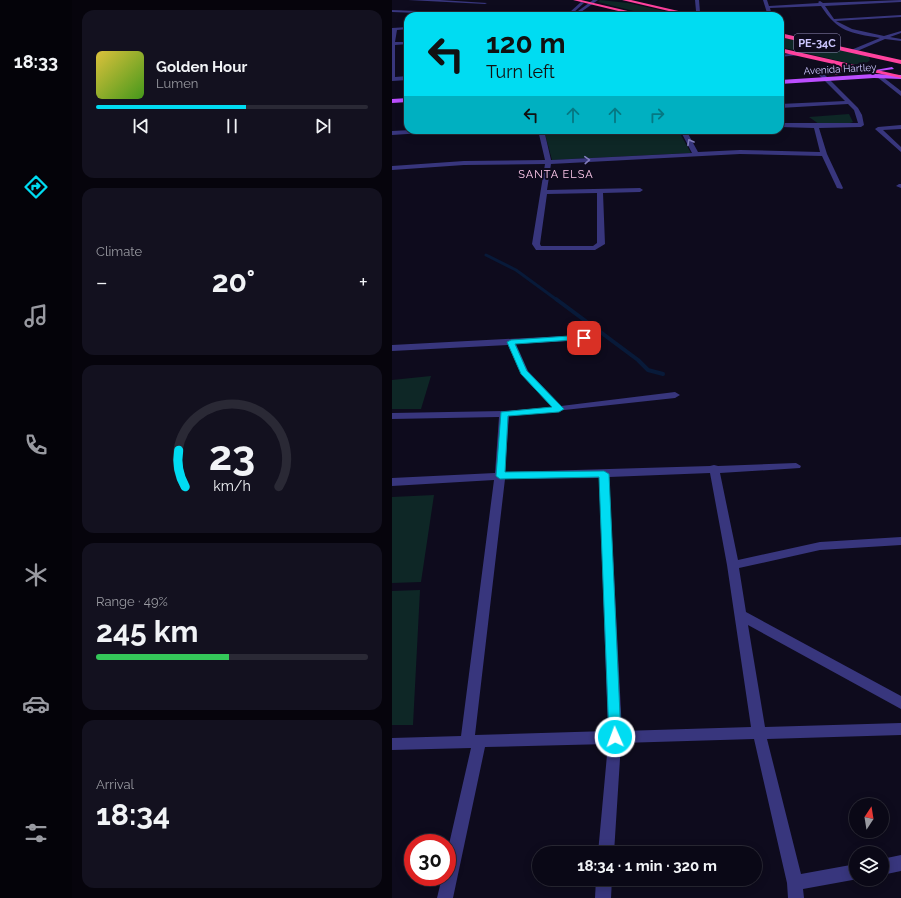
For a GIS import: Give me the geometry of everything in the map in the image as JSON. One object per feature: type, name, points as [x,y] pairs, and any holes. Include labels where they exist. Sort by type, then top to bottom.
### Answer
[{"type":"highway","points":[[575,0],[590,1],[631,12]]},
{"type":"highway","points":[[624,0],[636,1],[682,12]]},
{"type":"highway","name":"PE-34C","points":[[784,36],[901,62]]},
{"type":"highway","name":"PE-34C","points":[[784,51],[900,77]]},
{"type":"highway","points":[[837,63],[862,65],[875,62],[874,58],[866,54]]},
{"type":"highway","points":[[836,73],[846,69],[837,63]]},
{"type":"highway","points":[[900,77],[890,72],[890,70],[901,66]]},
{"type":"main road","name":"Avenida Hartley","points":[[784,76],[871,71],[892,68]]},
{"type":"main road","name":"Avenida Hartley","points":[[784,82],[879,76],[900,77]]},
{"type":"main road","points":[[392,101],[404,100]]},
{"type":"main road","points":[[392,107],[404,106]]},
{"type":"street","points":[[410,0],[485,3]]},
{"type":"street","points":[[479,7],[490,0]]},
{"type":"street","points":[[697,0],[698,12]]},
{"type":"street","points":[[765,0],[769,12]]},
{"type":"street","points":[[819,0],[833,20],[838,24],[849,29],[901,40]]},
{"type":"street","points":[[573,12],[590,1]]},
{"type":"street","points":[[579,12],[590,1]]},
{"type":"street","points":[[768,8],[901,1]]},
{"type":"street","points":[[392,10],[422,12]]},
{"type":"street","points":[[833,20],[901,16]]},
{"type":"street","points":[[404,28],[393,29],[392,79],[404,78]]},
{"type":"street","points":[[853,51],[885,37],[901,32]]},
{"type":"street","points":[[393,44],[404,43]]},
{"type":"street","points":[[784,56],[798,54]]},
{"type":"street","points":[[784,125],[861,125],[859,115],[849,102],[821,74]]},
{"type":"street","points":[[879,76],[901,94]]},
{"type":"street","points":[[784,106],[849,102]]},
{"type":"street","points":[[816,126],[824,154],[840,188]]},
{"type":"street","points":[[901,127],[878,129],[901,150]]},
{"type":"street","points":[[392,133],[404,132]]},
{"type":"street","points":[[542,134],[548,162],[536,244],[540,248],[595,248],[602,244],[600,191]]},
{"type":"street","points":[[685,134],[696,154]]},
{"type":"street","points":[[392,168],[464,163],[548,162],[740,152],[824,154]]},
{"type":"street","points":[[543,192],[640,190]]},
{"type":"street","points":[[392,348],[584,338]]},
{"type":"street","points":[[511,342],[524,372],[559,409]]},
{"type":"street","points":[[392,416],[504,414],[675,395]]},
{"type":"street","points":[[445,898],[473,741],[500,476],[504,414]]},
{"type":"street","points":[[392,482],[500,476],[604,474],[714,468],[796,466]]},
{"type":"street","points":[[714,468],[733,565],[759,733],[796,891],[849,874]]},
{"type":"street","points":[[604,474],[615,737],[607,846]]},
{"type":"street","points":[[733,565],[820,546],[901,541]]},
{"type":"street","points":[[741,615],[901,703]]},
{"type":"street","points":[[392,744],[901,729]]},
{"type":"street","points":[[889,866],[901,863]]},
{"type":"street","points":[[602,898],[603,886]]},
{"type":"green space","points":[[600,0],[628,3],[669,12],[637,12],[598,2]]},
{"type":"green space","points":[[784,38],[862,55],[869,57],[870,60],[864,63],[852,64],[784,48]]},
{"type":"green space","points":[[849,114],[853,122],[850,123],[819,124],[809,117]]},
{"type":"green space","points":[[545,134],[680,134],[691,153],[552,160]]},
{"type":"green space","points":[[431,376],[421,409],[392,409],[392,380]]},
{"type":"green space","points":[[434,495],[421,582],[392,583],[392,497]]},
{"type":"green space","points":[[420,590],[413,725],[392,725],[392,591]]},
{"type":"waterway","points":[[486,255],[516,270],[557,300]]},
{"type":"waterway","points":[[556,299],[638,360],[648,370],[663,374]]},
{"type":"district","name":"SANTA ELSA","points":[[556,174]]},
{"type":"route","points":[[584,338],[511,342],[524,372],[559,409],[504,414],[500,476],[604,474],[615,737]]}]
